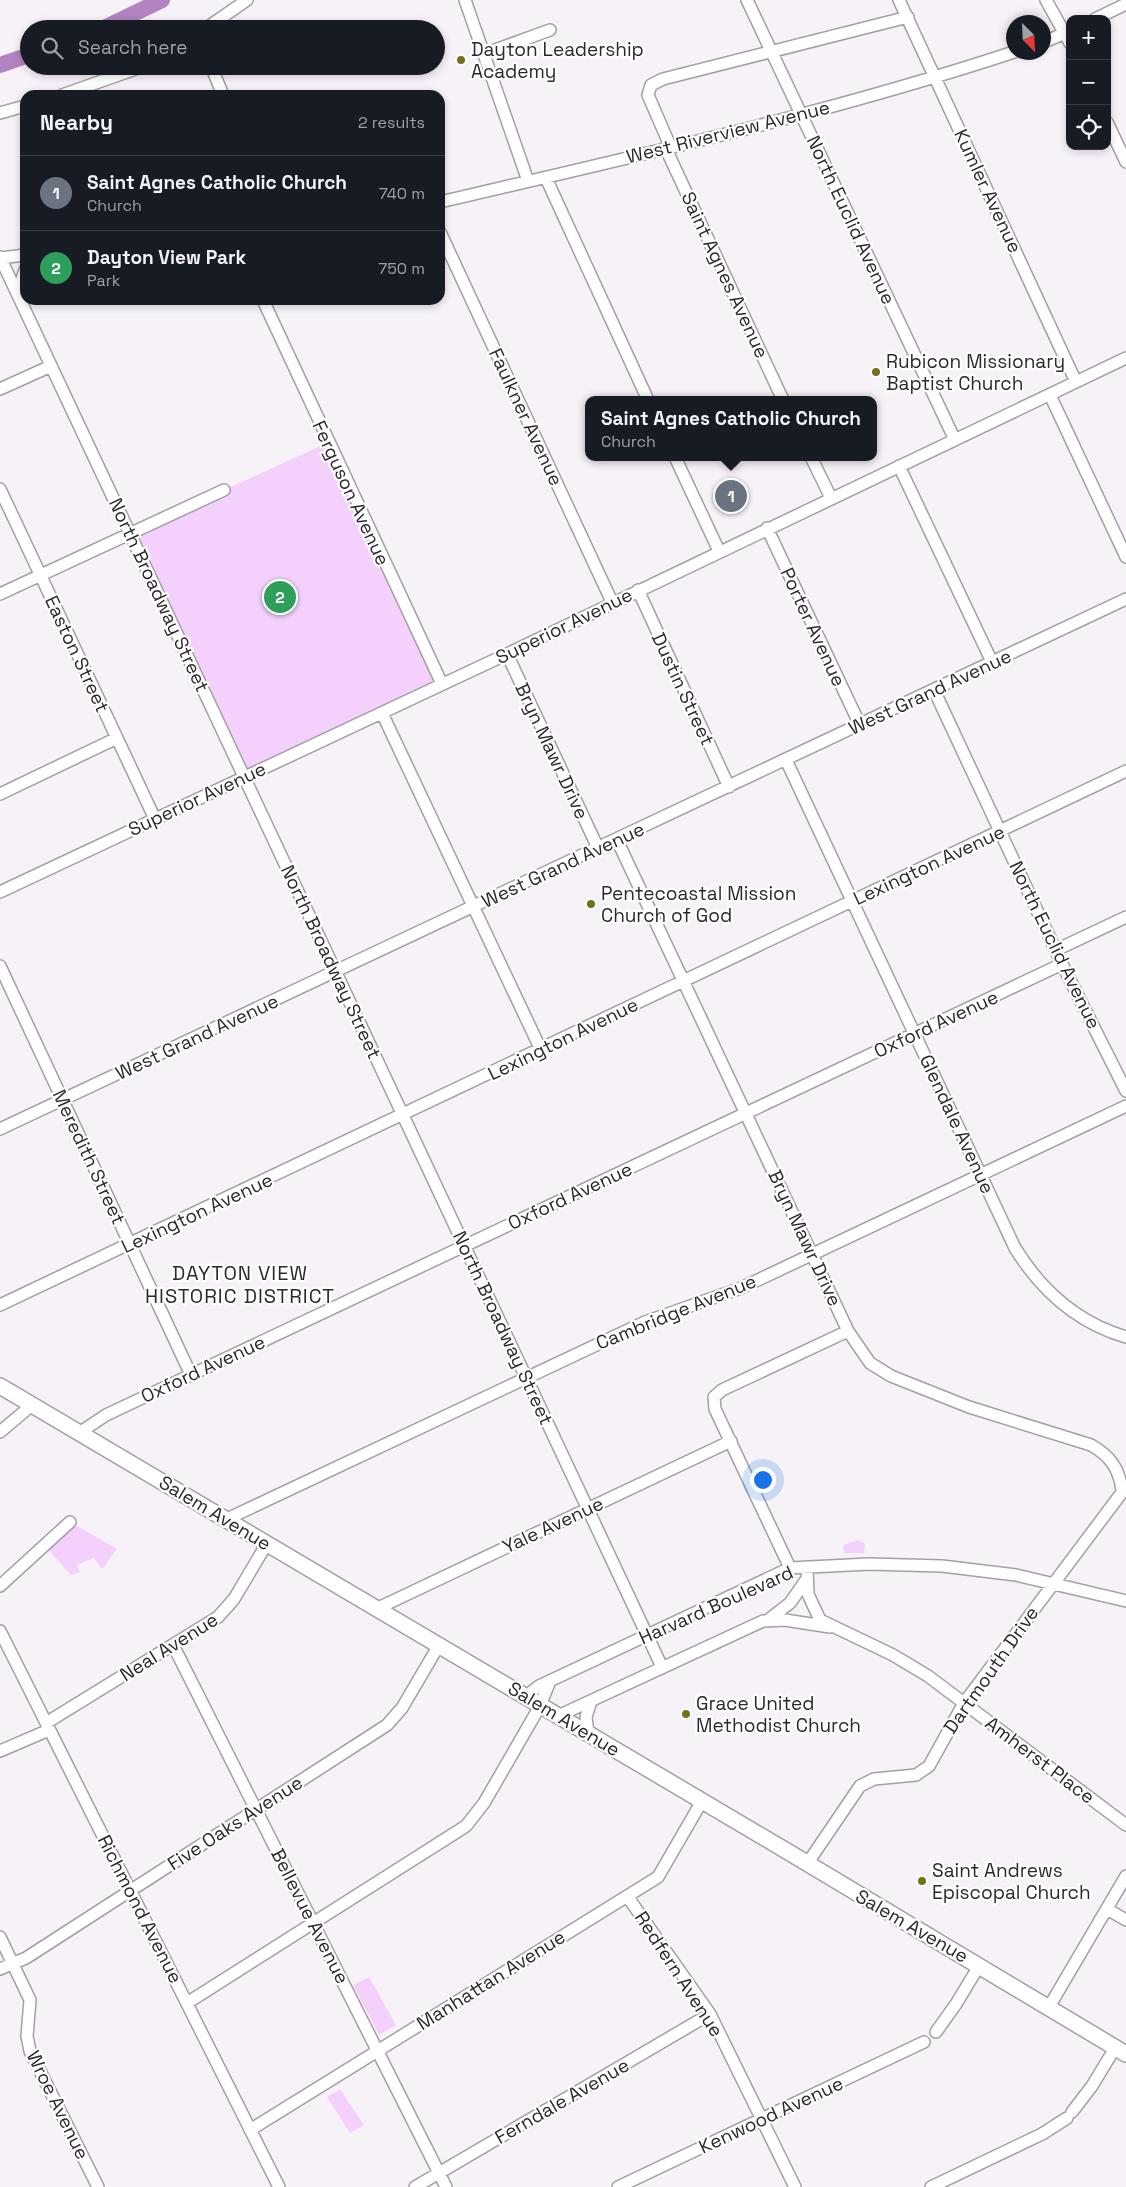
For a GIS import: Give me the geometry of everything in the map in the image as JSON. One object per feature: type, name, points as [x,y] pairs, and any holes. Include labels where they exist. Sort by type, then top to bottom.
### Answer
[{"type":"main road","name":"Salem Avenue","points":[[0,1386],[227,1519],[266,1545],[702,1800],[1121,2051]]},
{"type":"street","points":[[218,20],[247,0]]},
{"type":"street","points":[[466,0],[528,181]]},
{"type":"street","name":"North Euclid Avenue","points":[[747,0],[955,440]]},
{"type":"street","name":"Kumler Avenue","points":[[899,0],[1076,382]]},
{"type":"street","points":[[1046,0],[1066,33]]},
{"type":"street","points":[[1104,15],[1126,4]]},
{"type":"street","points":[[771,53],[908,17]]},
{"type":"street","points":[[484,54],[550,30]]},
{"type":"street","points":[[1051,40],[1066,36]]},
{"type":"street","name":"Saint Agnes Avenue","points":[[771,53],[663,79],[651,85],[648,95],[669,149],[781,396]]},
{"type":"street","name":"West Riverview Avenue","points":[[445,201],[669,149],[936,78],[1006,55]]},
{"type":"street","points":[[76,90],[119,75]]},
{"type":"street","points":[[215,75],[221,90]]},
{"type":"street","points":[[0,113],[20,107]]},
{"type":"street","points":[[1111,130],[1126,162]]},
{"type":"street","points":[[546,178],[646,396]]},
{"type":"street","name":"Faulkner Avenue","points":[[445,243],[612,602]]},
{"type":"street","points":[[0,257],[20,255]]},
{"type":"street","name":"North Broadway Street","points":[[0,257],[20,302]]},
{"type":"street","name":"North Broadway Street","points":[[21,305],[131,533],[243,777],[662,1667]]},
{"type":"street","name":"Ferguson Avenue","points":[[265,305],[442,684]]},
{"type":"street","name":"Superior Avenue","points":[[0,892],[507,654],[612,602],[1126,358]]},
{"type":"street","points":[[0,389],[51,366]]},
{"type":"street","points":[[1050,395],[1126,557]]},
{"type":"street","points":[[677,461],[719,551]]},
{"type":"street","points":[[813,461],[831,498]]},
{"type":"street","points":[[899,466],[992,662]]},
{"type":"street","name":"Easton Street","points":[[0,489],[156,819]]},
{"type":"street","points":[[0,594],[224,490]]},
{"type":"street","name":"Porter Avenue","points":[[767,528],[860,725]]},
{"type":"street","name":"Dustin Street","points":[[638,590],[729,787]]},
{"type":"street","name":"West Grand Avenue","points":[[0,1129],[618,840],[1126,599]]},
{"type":"street","name":"Bryn Mawr Drive","points":[[507,654],[598,848]]},
{"type":"street","name":"North Euclid Avenue","points":[[934,690],[1062,964],[1126,1091]]},
{"type":"street","points":[[382,713],[541,1050]]},
{"type":"street","points":[[0,794],[117,738]]},
{"type":"street","name":"Glendale Avenue","points":[[786,760],[1015,1248],[1044,1287],[1079,1316],[1126,1338]]},
{"type":"street","name":"Lexington Avenue","points":[[0,1305],[404,1116],[684,980],[1126,772]]},
{"type":"street","name":"Bryn Mawr Drive","points":[[618,840],[848,1331],[870,1363],[891,1376],[969,1407],[1092,1445],[1107,1454],[1115,1465],[1124,1489]]},
{"type":"street","points":[[1056,950],[1126,917]]},
{"type":"street","name":"Oxford Avenue","points":[[79,1432],[106,1414],[1062,964]]},
{"type":"street","name":"Meredith Street","points":[[0,966],[191,1375]]},
{"type":"street","name":"Cambridge Avenue","points":[[227,1519],[645,1322],[719,1297],[1126,1106]]},
{"type":"street","points":[[790,1568],[724,1428],[715,1406],[714,1397],[720,1392],[848,1331]]},
{"type":"street","points":[[0,1432],[32,1405]]},
{"type":"street","name":"Yale Avenue","points":[[376,1609],[730,1441]]},
{"type":"street","name":"Dartmouth Drive","points":[[806,1864],[860,1786],[874,1779],[916,1775],[929,1766],[964,1703],[1124,1489]]},
{"type":"street","points":[[0,1586],[70,1522]]},
{"type":"street","name":"Neal Avenue","points":[[0,1751],[48,1726],[224,1612],[234,1599],[266,1545]]},
{"type":"street","name":"Harvard Boulevard","points":[[525,1697],[550,1681],[790,1568],[869,1564],[942,1566],[1016,1575],[1126,1601]]},
{"type":"street","name":"Amherst Place","points":[[807,1567],[806,1580],[812,1606],[820,1620],[832,1628],[857,1637],[893,1655],[928,1676],[1126,1825]]},
{"type":"street","name":"Harvard Boulevard","points":[[558,1716],[750,1626],[768,1620],[790,1603],[806,1580]]},
{"type":"street","name":"Harvard Boulevard","points":[[768,1620],[832,1628]]},
{"type":"street","name":"Richmond Avenue","points":[[0,1631],[278,2187]]},
{"type":"street","name":"Bellevue Avenue","points":[[173,1645],[446,2187]]},
{"type":"street","name":"Five Oaks Avenue","points":[[0,1969],[26,1958],[394,1719],[439,1645]]},
{"type":"street","points":[[187,2004],[466,1826],[484,1803],[540,1706],[550,1681]]},
{"type":"street","points":[[588,1733],[586,1717],[591,1701]]},
{"type":"street","name":"Manhattan Avenue","points":[[250,2130],[658,1877],[702,1800]]},
{"type":"street","points":[[1049,2007],[1126,1876]]},
{"type":"street","name":"Redfern Avenue","points":[[627,1896],[710,2014],[795,2187]]},
{"type":"street","points":[[1107,1909],[1126,1920]]},
{"type":"street","name":"Wroe Avenue","points":[[0,1937],[30,2000],[28,2036],[30,2051],[98,2187]]},
{"type":"street","points":[[936,2032],[979,1966]]},
{"type":"street","name":"Ferndale Avenue","points":[[415,2187],[710,2014]]},
{"type":"street","name":"Kenwood Avenue","points":[[618,2187],[924,2042]]},
{"type":"street","points":[[931,2187],[1042,2134],[1070,2115],[1121,2051]]},
{"type":"shaded area","points":[[329,442],[442,684],[243,777],[131,533]]},
{"type":"shaded area","points":[[70,1522],[117,1549],[102,1569],[94,1558],[77,1565],[80,1572],[71,1575],[45,1546]]},
{"type":"shaded area","points":[[858,1540],[865,1544],[864,1553],[844,1553],[843,1545]]},
{"type":"shaded area","points":[[369,1977],[396,2025],[379,2035],[353,1985]]},
{"type":"shaded area","points":[[340,2089],[364,2125],[350,2133],[327,2097]]},
{"type":"waterway","points":[[121,20],[162,0]]},
{"type":"waterway","points":[[0,65],[20,58]]},
{"type":"place","name":"Dayton Leadership Academy","points":[[461,60]]},
{"type":"place","name":"Rubicon Missionary Baptist Church","points":[[876,372]]},
{"type":"place","name":"Saint Agnes Catholic Church","points":[[731,496]]},
{"type":"place","name":"Dayton View Park","points":[[280,597]]},
{"type":"place","name":"Pentecoastal Mission Church of God","points":[[591,904]]},
{"type":"place","name":"Grace United Methodist Church","points":[[686,1714]]},
{"type":"place","name":"Saint Andrews Episcopal Church","points":[[922,1881]]},
{"type":"district","name":"DAYTON VIEW HISTORIC DISTRICT","points":[[240,1284]]}]
